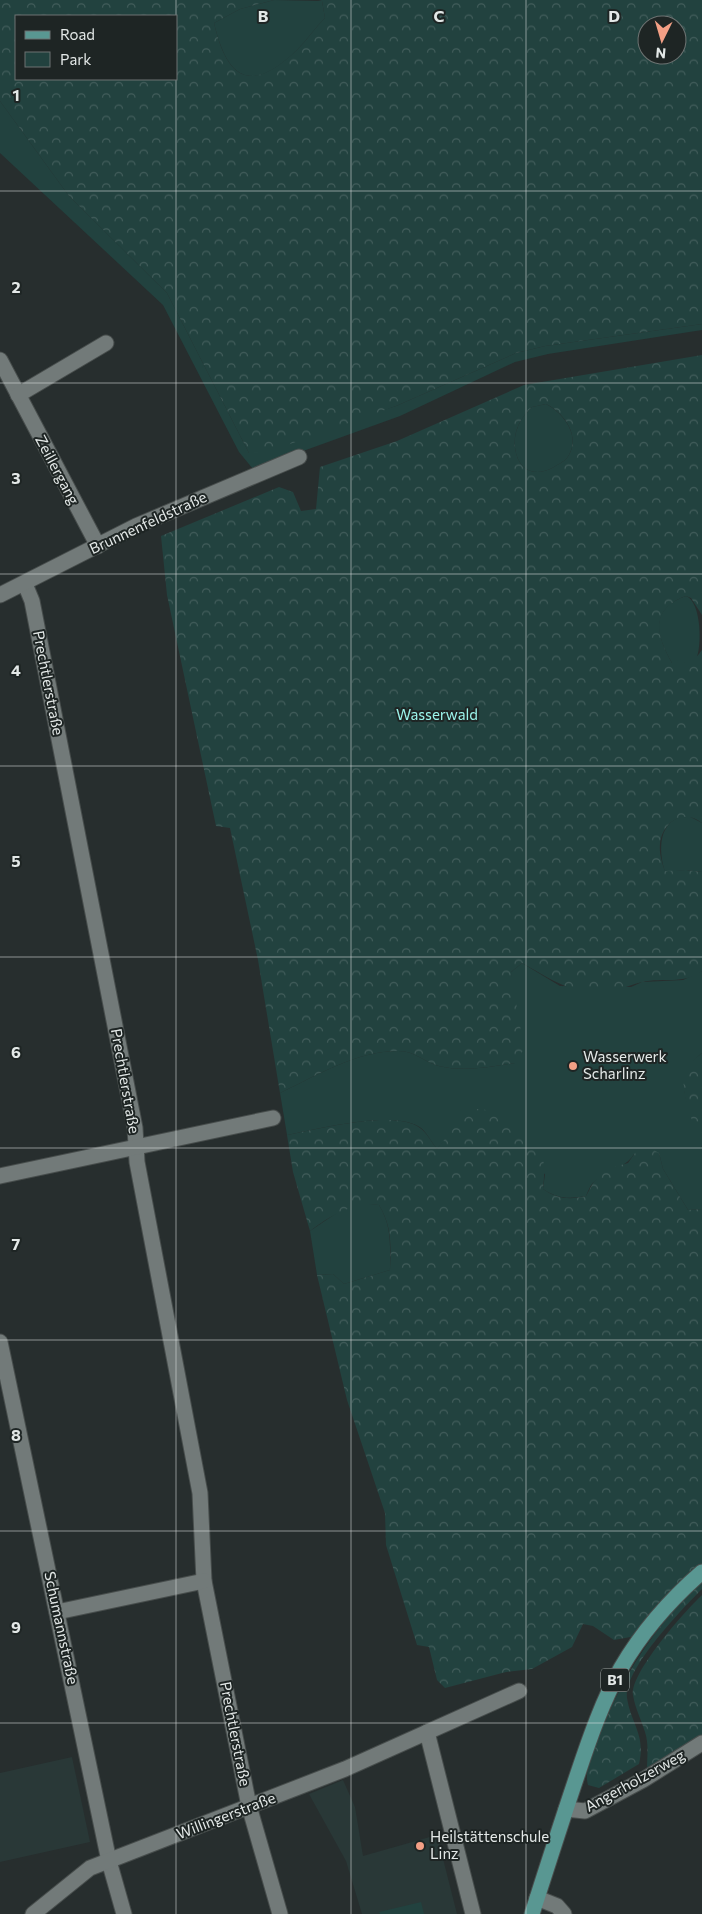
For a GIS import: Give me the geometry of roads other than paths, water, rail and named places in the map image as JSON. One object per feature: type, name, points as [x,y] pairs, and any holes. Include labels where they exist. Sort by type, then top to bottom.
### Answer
[{"type":"main road","name":"B1","points":[[532,1914],[598,1719],[621,1668],[656,1619],[684,1587],[702,1572]]},
{"type":"street","points":[[18,395],[106,343]]},
{"type":"street","name":"Zeillergang","points":[[0,360],[98,546]]},
{"type":"street","name":"Brunnenfeldstraße","points":[[0,595],[179,507],[299,458]]},
{"type":"street","name":"Prechtlerstraße","points":[[25,584],[32,601],[135,1128],[136,1162],[200,1492],[204,1581],[250,1806],[280,1914]]},
{"type":"street","points":[[0,1176],[273,1118]]},
{"type":"street","name":"Schumannstraße","points":[[0,1342],[108,1861],[124,1914]]},
{"type":"street","points":[[57,1612],[204,1581]]},
{"type":"street","name":"Willingerstraße","points":[[33,1914],[90,1868],[345,1769],[518,1691]]},
{"type":"street","points":[[427,1732],[473,1914]]},
{"type":"street","name":"Angerholzerweg","points":[[566,1809],[584,1811],[643,1780],[702,1743]]},
{"type":"street","points":[[537,1898],[557,1906],[564,1914]]},
{"type":"place","name":"Wasserwerk Scharlinz","points":[[573,1066]]},
{"type":"place","name":"Heilstättenschule Linz","points":[[420,1846]]},
{"type":"park label","name":"Wasserwald","points":[[437,715]]}]
